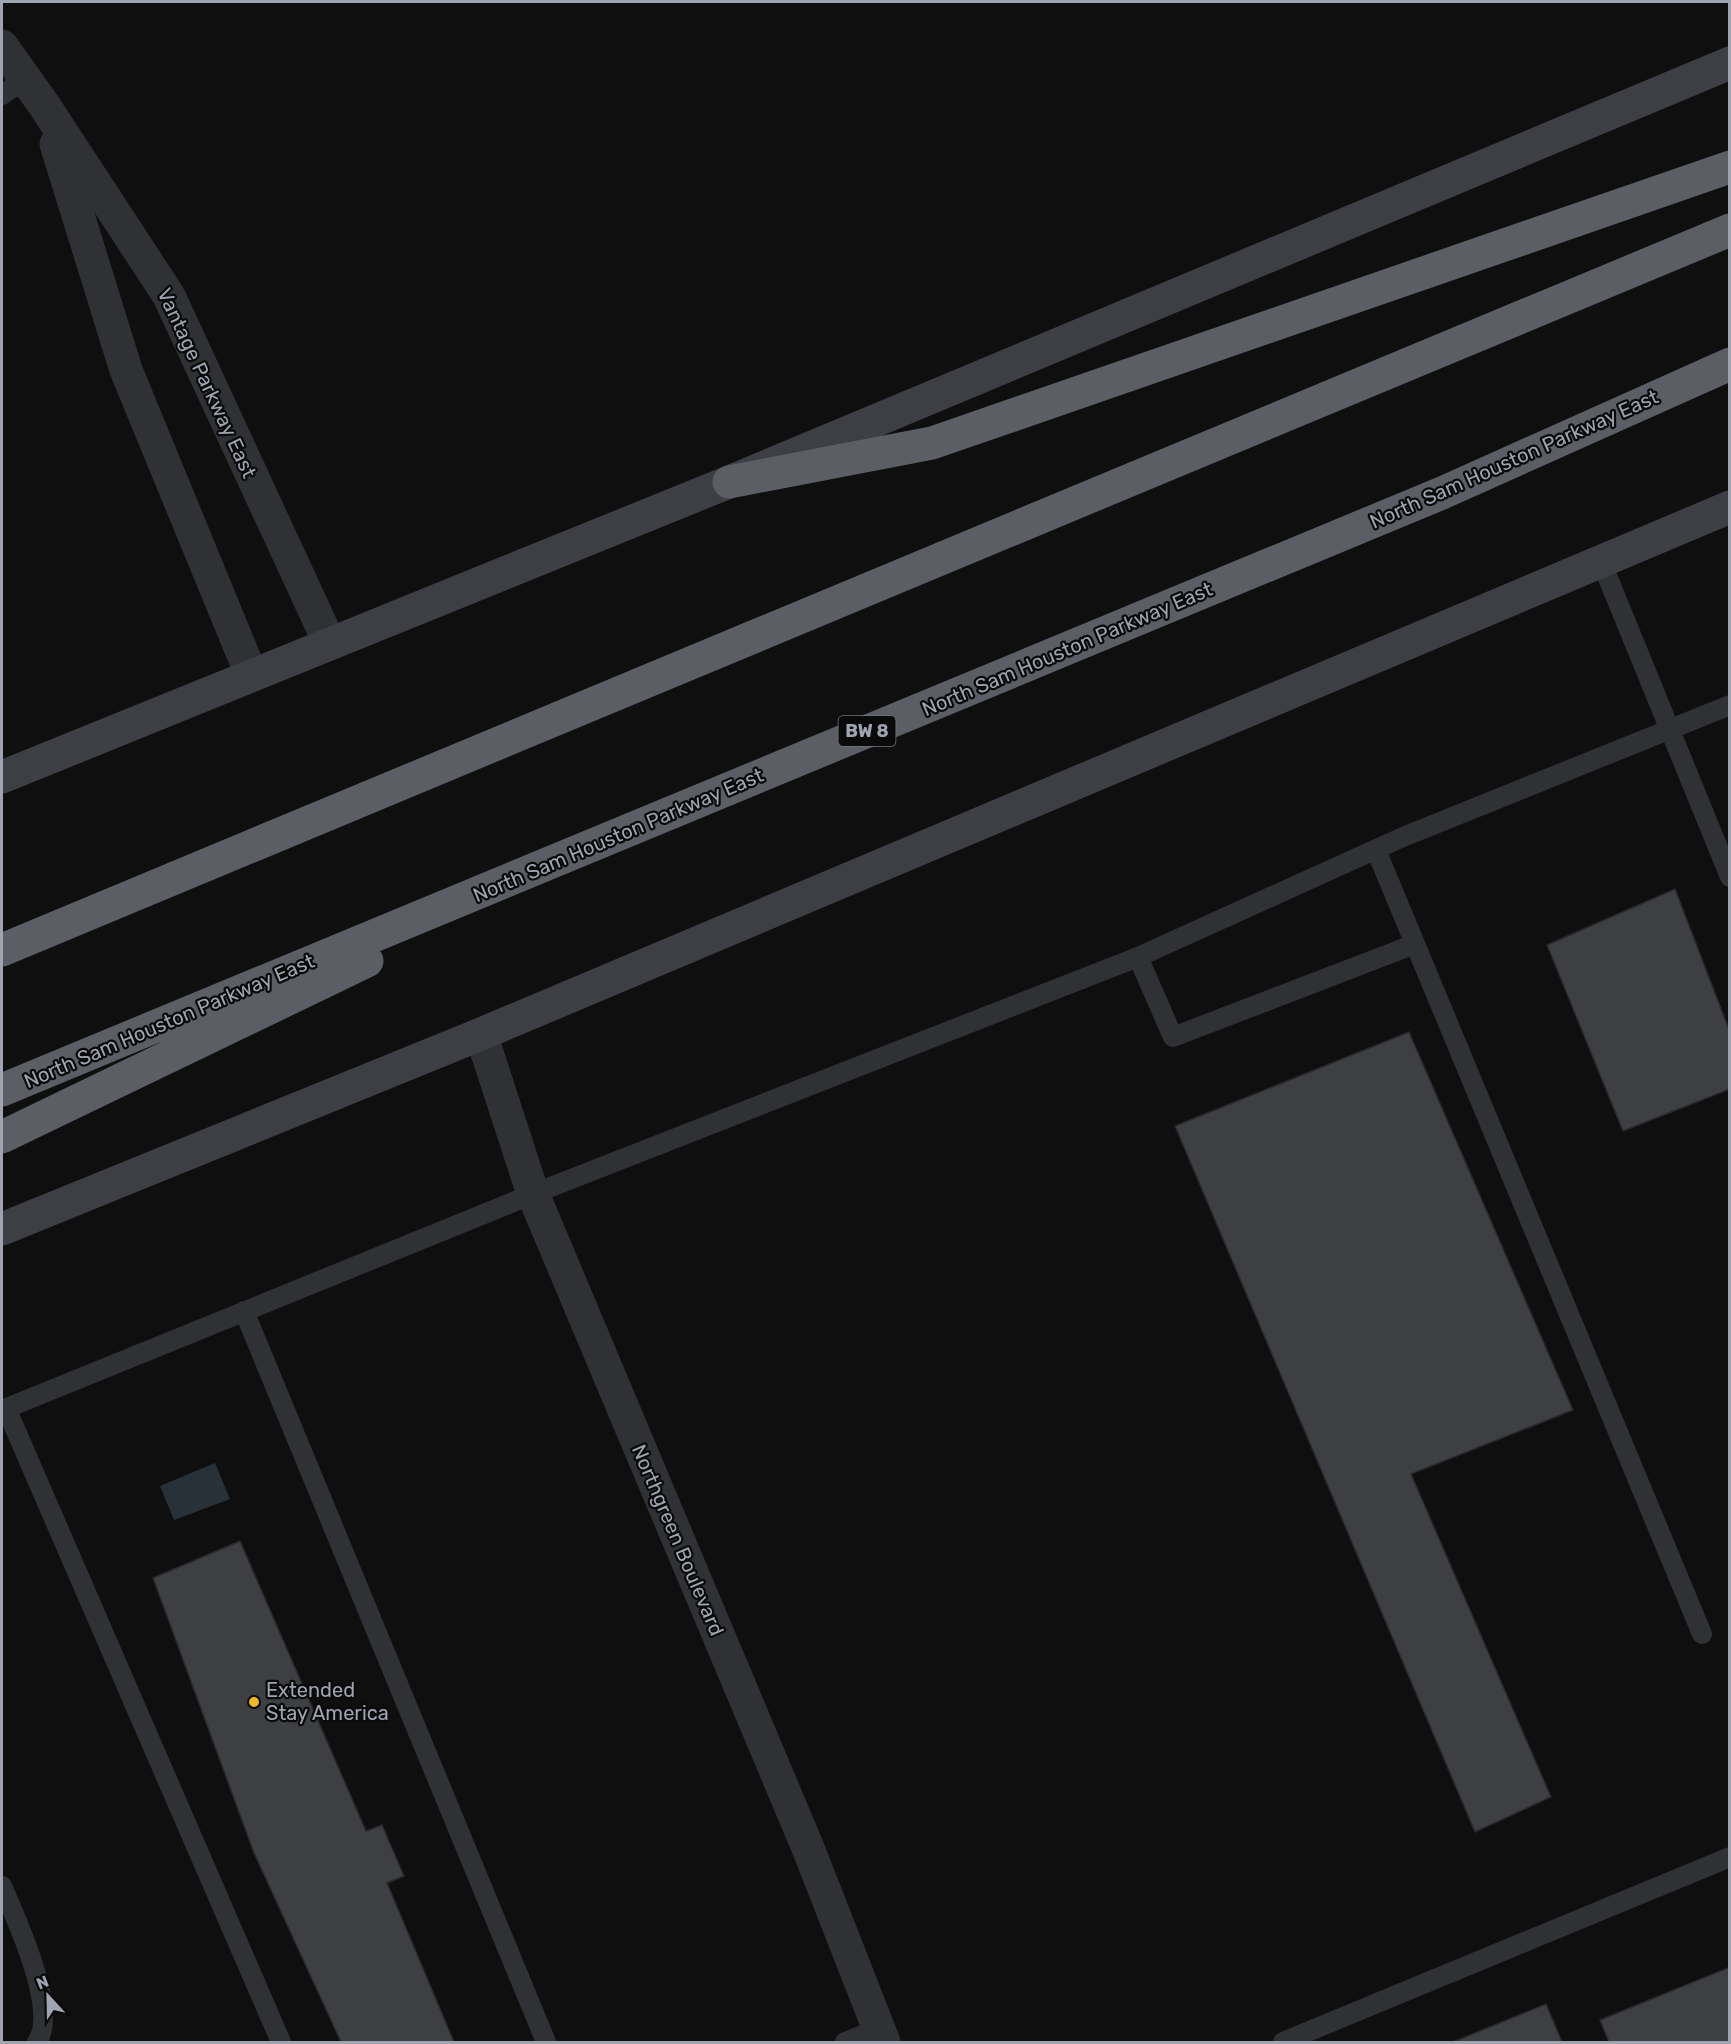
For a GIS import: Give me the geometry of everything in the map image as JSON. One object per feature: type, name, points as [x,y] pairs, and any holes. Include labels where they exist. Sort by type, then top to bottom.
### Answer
[{"type":"highway","points":[[729,482],[932,443],[1730,167]]},
{"type":"highway","points":[[2,950],[1730,230]]},
{"type":"highway","name":"North Sam Houston Parkway East","points":[[2,1090],[1431,498],[1730,364]]},
{"type":"highway","points":[[2,1137],[695,803]]},
{"type":"main road","points":[[2,777],[329,642],[729,482],[1730,63]]},
{"type":"main road","points":[[2,1229],[481,1034],[1730,507]]},
{"type":"street","name":"Vantage Parkway East","points":[[2,46],[13,87],[44,105],[168,296],[329,642]]},
{"type":"street","name":"Vantage Parkway East","points":[[44,105],[126,370],[251,674]]},
{"type":"street","name":"Northgreen Boulevard","points":[[481,1034],[533,1194],[807,1848],[881,2036]]},
{"type":"lane","points":[[1601,561],[1730,877]]},
{"type":"lane","points":[[281,2043],[4,1409],[533,1194],[1137,957],[1376,850],[1730,705]]},
{"type":"lane","points":[[1376,850],[1702,1634]]},
{"type":"lane","points":[[1137,957],[1173,1037],[1415,944]]},
{"type":"lane","points":[[244,1311],[546,2043]]},
{"type":"lane","points":[[1283,2043],[1730,1857]]},
{"type":"lane","points":[[2,1886],[34,1963],[42,2014],[37,2043]]},
{"type":"lane","points":[[845,2043],[881,2036]]},
{"type":"shaded area","points":[[215,1463],[230,1499],[174,1520],[160,1486]]},
{"type":"building","points":[[1675,889],[1730,1032],[1730,1089],[1623,1131],[1547,945]]},
{"type":"building","points":[[1409,1032],[1573,1410],[1411,1474],[1551,1797],[1475,1832],[1175,1126]]},
{"type":"building","name":"Extended Stay America","points":[[240,1541],[366,1831],[382,1825],[404,1876],[387,1883],[454,2042],[341,2042],[254,1853],[153,1578]]},
{"type":"building","points":[[1730,1967],[1730,2042],[1609,2042],[1600,2020]]},
{"type":"building","points":[[1546,2004],[1562,2042],[1453,2042]]},
{"type":"place","name":"Extended Stay America","points":[[254,1702]]}]
